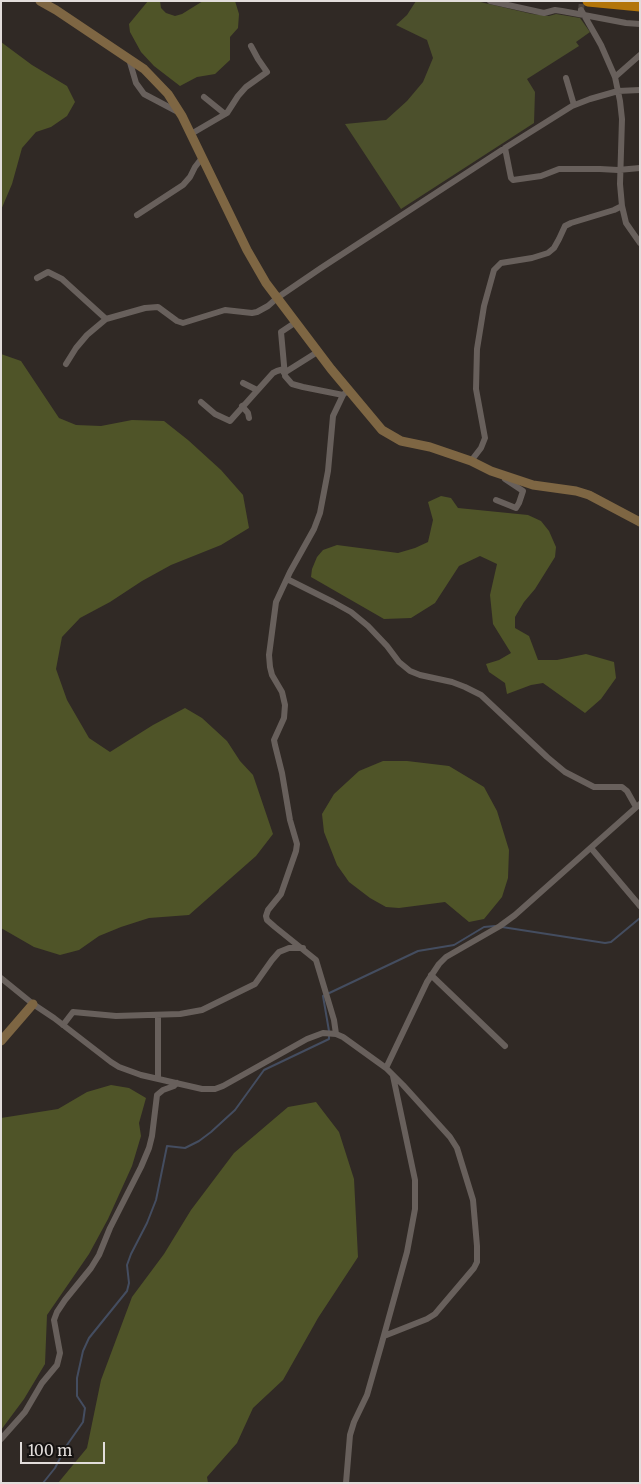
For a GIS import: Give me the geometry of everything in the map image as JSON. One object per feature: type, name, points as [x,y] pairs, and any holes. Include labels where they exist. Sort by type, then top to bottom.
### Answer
[{"type":"highway","points":[[588,7],[640,6]]},
{"type":"street","points":[[40,1],[57,6],[144,69],[160,84],[181,114],[256,267],[277,298],[319,351],[346,392],[382,430],[401,441],[430,447],[533,485],[576,491],[589,495],[640,522]]},
{"type":"street","points":[[490,1],[544,13],[588,7],[626,23],[640,24]]},
{"type":"street","points":[[588,7],[615,78],[618,91],[622,119],[620,184],[622,206],[626,223],[640,243]]},
{"type":"street","points":[[191,134],[225,114],[246,87],[267,72],[251,46]]},
{"type":"street","points":[[615,78],[640,55]]},
{"type":"street","points":[[129,59],[136,83],[144,94],[181,114]]},
{"type":"street","points":[[566,78],[574,105]]},
{"type":"street","points":[[66,364],[87,335],[106,319],[146,308],[158,308],[183,323],[225,310],[257,312],[505,148],[574,105],[618,91],[640,90]]},
{"type":"street","points":[[204,98],[225,114]]},
{"type":"street","points":[[505,148],[513,180],[541,176],[567,169],[621,170],[640,168]]},
{"type":"street","points":[[137,215],[182,185],[190,177],[202,158]]},
{"type":"street","points":[[471,461],[481,448],[485,438],[476,389],[477,349],[484,306],[496,266],[501,263],[548,254],[559,239],[565,226],[622,206]]},
{"type":"street","points":[[37,278],[48,272],[62,279],[106,319]]},
{"type":"street","points":[[296,322],[281,332],[285,376],[292,384],[346,392]]},
{"type":"street","points":[[201,402],[215,414],[230,420],[277,370],[284,371],[319,351]]},
{"type":"street","points":[[243,383],[257,390]]},
{"type":"street","points":[[336,1034],[334,1020],[316,960],[267,920],[266,916],[268,910],[281,894],[297,844],[290,820],[274,740],[284,718],[285,705],[282,692],[272,675],[269,655],[276,602],[314,529],[320,513],[328,472],[333,416],[346,392]]},
{"type":"street","points":[[242,406],[248,413],[249,418]]},
{"type":"street","points":[[496,500],[516,508],[523,490],[504,478],[502,474]]},
{"type":"street","points":[[287,579],[351,612],[368,626],[399,662],[410,671],[452,682],[481,695],[565,772],[594,787],[622,787],[638,806],[515,915],[500,926],[446,956],[431,975],[386,1068]]},
{"type":"street","points":[[590,848],[640,906]]},
{"type":"street","points":[[63,1025],[73,1012],[116,1016],[158,1015],[180,1014],[207,1008],[255,984],[279,952],[289,948],[303,948]]},
{"type":"street","points":[[431,975],[505,1046]]},
{"type":"street","points":[[1,978],[118,1067],[140,1075],[202,1089],[215,1089],[307,1039],[323,1033],[336,1034],[343,1037],[386,1068],[450,1137],[457,1148],[473,1200],[477,1262],[468,1276],[435,1314],[384,1336]]},
{"type":"street","points":[[1,1041],[33,1004]]},
{"type":"street","points":[[158,1015],[158,1079]]},
{"type":"street","points":[[346,1483],[350,1435],[367,1395],[384,1336],[407,1252],[415,1209],[415,1180],[393,1076]]},
{"type":"street","points":[[1,1439],[25,1412],[42,1383],[57,1365],[60,1353],[54,1320],[57,1312],[99,1255],[110,1228],[146,1158],[152,1136],[157,1095],[177,1083]]},
{"type":"green space","points":[[148,1],[160,1],[161,8],[166,13],[175,16],[182,14],[203,1],[235,1],[239,14],[238,28],[230,37],[230,60],[215,74],[197,77],[180,86],[154,66],[141,52],[130,32],[129,24]]},
{"type":"green space","points":[[416,1],[476,1],[532,14],[549,16],[556,14],[580,18],[590,32],[576,42],[579,46],[527,79],[535,92],[534,123],[401,209],[345,124],[386,120],[407,101],[423,82],[433,58],[427,40],[396,25],[407,15]]},
{"type":"green space","points":[[1,42],[32,65],[67,86],[75,102],[67,116],[51,127],[36,132],[22,148],[12,184],[1,210]]},
{"type":"green space","points":[[1,354],[21,361],[59,418],[76,425],[101,426],[132,420],[164,421],[221,470],[243,495],[249,528],[221,545],[171,565],[80,618],[62,637],[56,669],[67,700],[89,738],[110,752],[153,725],[185,708],[202,718],[227,741],[240,761],[253,775],[273,834],[256,856],[189,915],[149,918],[99,936],[79,950],[60,955],[34,947],[1,928]]},
{"type":"green space","points":[[441,496],[451,498],[458,508],[528,515],[541,521],[549,531],[556,547],[555,557],[515,617],[515,628],[529,636],[538,660],[557,660],[586,654],[614,662],[616,678],[601,699],[585,713],[543,683],[531,685],[507,694],[505,683],[489,672],[486,664],[499,660],[511,653],[493,624],[490,595],[497,564],[480,556],[459,566],[435,603],[411,618],[384,619],[311,577],[317,557],[323,550],[337,545],[398,553],[428,542],[433,520],[428,502]]},
{"type":"green space","points":[[383,761],[407,761],[449,766],[484,787],[497,811],[509,850],[508,878],[502,897],[484,919],[469,922],[445,902],[399,908],[386,907],[370,898],[349,882],[337,865],[324,832],[322,814],[334,794],[359,771]]},
{"type":"green space","points":[[111,1085],[129,1088],[146,1098],[139,1123],[141,1136],[132,1166],[108,1219],[89,1254],[47,1315],[45,1364],[24,1399],[1,1430],[1,1118],[58,1109],[87,1092]]},
{"type":"green space","points":[[316,1102],[339,1132],[354,1179],[358,1257],[318,1318],[283,1380],[253,1408],[237,1443],[207,1477],[208,1483],[58,1483],[87,1448],[101,1380],[132,1297],[164,1254],[191,1210],[234,1153],[288,1107]]},
{"type":"waterway","points":[[502,927],[605,943],[611,942],[640,918]]},
{"type":"waterway","points":[[329,1031],[323,996],[418,951],[454,945],[484,927],[495,926]]},
{"type":"waterway","points":[[43,1483],[55,1468],[67,1445],[83,1422],[85,1408],[77,1396],[77,1378],[83,1351],[89,1338],[127,1291],[129,1283],[127,1265],[156,1200],[167,1146],[185,1148],[199,1141],[235,1110],[264,1070],[329,1039],[329,1036]]},
{"type":"tunnel","points":[[581,10],[582,1]]}]
